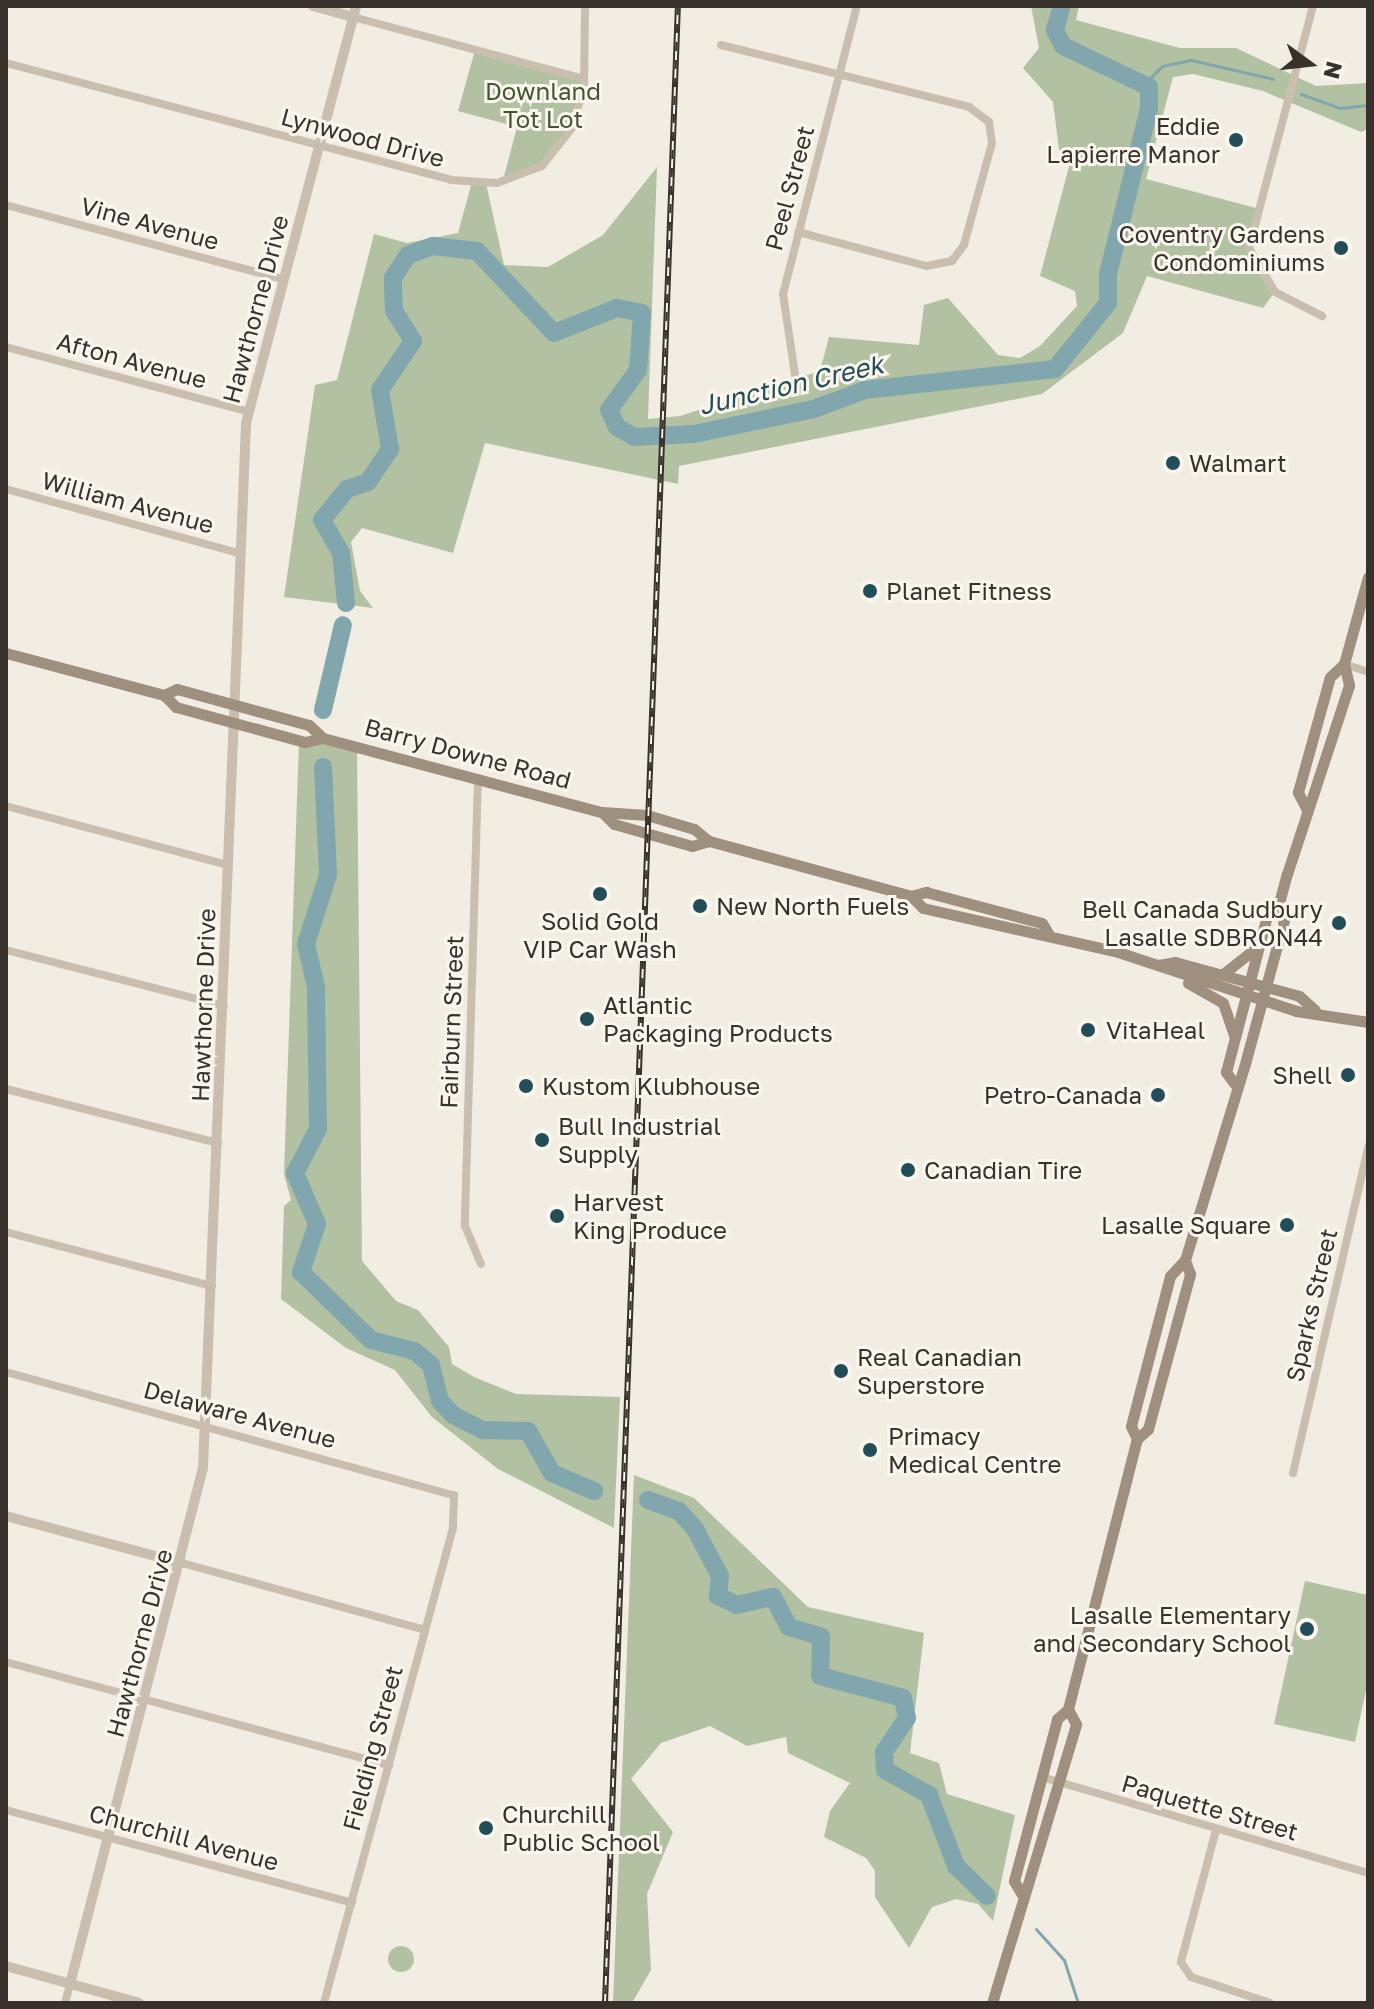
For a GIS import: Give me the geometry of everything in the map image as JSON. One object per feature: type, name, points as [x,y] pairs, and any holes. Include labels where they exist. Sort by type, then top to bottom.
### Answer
[{"type":"main road","points":[[1222,974],[1247,961],[1279,903],[1306,808],[1318,796],[1349,685],[1344,664],[1368,577]]},
{"type":"main road","name":"Barry Downe Road","points":[[6,653],[164,695],[176,707],[305,742],[323,738],[602,812],[647,815],[709,841],[911,896],[926,892],[1042,923],[1048,933],[1158,965],[1222,974],[1266,986],[1299,996],[1315,1010]]},
{"type":"main road","points":[[1306,808],[1298,792],[1330,677],[1344,664]]},
{"type":"main road","name":"Barry Downe Road","points":[[164,695],[177,689],[309,725],[323,738]]},
{"type":"main road","name":"Barry Downe Road","points":[[602,812],[614,824],[692,846],[709,841]]},
{"type":"main road","points":[[1021,1893],[1014,1881],[1057,1719],[1068,1709],[1137,1439],[1148,1429],[1187,1287],[1185,1260],[1234,1083],[1262,1001],[1284,920],[1279,903]]},
{"type":"main road","points":[[1234,1083],[1226,1072],[1260,941]]},
{"type":"main road","name":"Barry Downe Road","points":[[1158,965],[1178,976],[1262,1001],[1368,1022]]},
{"type":"main road","points":[[1178,976],[1223,1003],[1235,1041]]},
{"type":"main road","points":[[1137,1439],[1131,1426],[1170,1276],[1185,1260]]},
{"type":"main road","points":[[992,2003],[1021,1893],[1030,1886],[1076,1724],[1068,1709]]},
{"type":"street","points":[[313,6],[355,12],[584,79]]},
{"type":"street","name":"Lynwood Drive","points":[[6,63],[451,180],[511,179],[542,166],[562,145],[584,79],[585,6]]},
{"type":"street","name":"Peel Street","points":[[796,381],[781,316],[798,232],[857,6]]},
{"type":"street","points":[[1313,6],[1249,248],[1275,292],[1322,316]]},
{"type":"street","name":"Hawthorne Drive","points":[[65,2003],[182,1563],[206,1426],[224,1006],[232,704],[247,411],[355,12]]},
{"type":"street","points":[[721,45],[840,71],[983,113],[992,143],[964,245],[944,265],[798,232]]},
{"type":"street","name":"Vine Avenue","points":[[6,205],[283,279]]},
{"type":"street","name":"Afton Avenue","points":[[6,347],[247,411]]},
{"type":"street","name":"William Avenue","points":[[6,489],[239,553]]},
{"type":"street","points":[[1344,664],[1368,672]]},
{"type":"street","name":"Fairburn Street","points":[[478,778],[465,1226],[481,1264]]},
{"type":"street","points":[[6,806],[228,865]]},
{"type":"street","points":[[6,950],[224,1006]]},
{"type":"street","points":[[6,1089],[218,1143]]},
{"type":"street","name":"Sparks Street","points":[[1293,1473],[1368,1147]]},
{"type":"street","points":[[6,1232],[212,1286]]},
{"type":"street","name":"Delaware Avenue","points":[[6,1372],[441,1488],[457,1502]]},
{"type":"street","name":"Fielding Street","points":[[324,2003],[457,1502]]},
{"type":"street","points":[[6,1516],[425,1630]]},
{"type":"street","points":[[6,1662],[389,1765]]},
{"type":"street","name":"Paquette Street","points":[[1042,1777],[1368,1873]]},
{"type":"street","name":"Churchill Avenue","points":[[6,1810],[352,1903]]},
{"type":"street","points":[[1216,1830],[1181,1962],[1191,1977],[1270,2003]]},
{"type":"street","points":[[6,1966],[139,2003]]},
{"type":"green space","points":[[1031,6],[1079,6],[1076,20],[1180,48],[1236,48],[1316,86],[1368,83],[1368,129],[1361,132],[1263,91],[1193,74],[1173,77],[1146,179],[1256,208],[1252,261],[1274,293],[1263,308],[1147,276],[1123,333],[1042,394],[679,466],[678,484],[485,443],[453,553],[362,528],[351,542],[360,591],[373,608],[284,597],[315,385],[337,380],[374,234],[407,243],[458,233],[472,182],[486,183],[504,265],[548,267],[603,235],[657,167],[648,419],[680,416],[820,371],[829,337],[919,345],[924,305],[948,298],[998,355],[1020,358],[1040,346],[1077,306],[1075,291],[1040,276],[1072,155],[1059,150],[1053,102],[1023,68],[1039,48]]},
{"type":"green space","name":"Downland Tot Lot","points":[[475,50],[583,79],[571,128],[541,165],[503,180],[517,127],[458,111]]},
{"type":"green space","points":[[299,741],[357,746],[362,1261],[396,1301],[418,1310],[449,1347],[452,1364],[474,1377],[516,1394],[620,1397],[614,1528],[498,1469],[432,1417],[395,1370],[346,1348],[281,1299],[284,1206],[291,1200],[284,1174]]},
{"type":"green space","points":[[634,1475],[694,1498],[808,1607],[924,1633],[910,1753],[939,1763],[947,1794],[1015,1815],[993,1921],[978,1904],[956,1899],[932,1907],[909,1948],[875,1897],[875,1871],[866,1858],[824,1837],[830,1811],[850,1783],[788,1753],[786,1737],[747,1746],[710,1726],[661,1743],[631,1779],[673,1832],[647,1894],[651,1970],[632,2003],[613,2003]]},
{"type":"green space","points":[[1305,1581],[1368,1595],[1368,1681],[1355,1742],[1274,1724]]},
{"type":"green space","points":[[401,1946],[410,1950],[414,1959],[410,1968],[401,1972],[392,1968],[388,1959],[392,1950]]},
{"type":"waterway","name":"Junction Creek","points":[[346,603],[341,553],[322,520],[347,489],[368,482],[390,449],[380,390],[413,341],[394,311],[393,278],[408,255],[433,246],[477,251],[554,333],[617,308],[642,313],[638,370],[609,410],[617,427],[634,437],[694,434],[814,409],[865,390],[1055,369],[1108,303],[1108,274],[1149,108],[1149,87],[1063,46],[1055,30],[1062,6]]},
{"type":"waterway","points":[[1144,84],[1162,66],[1191,60],[1273,79]]},
{"type":"waterway","points":[[1301,94],[1340,108],[1368,105]]},
{"type":"waterway","name":"Junction Creek","points":[[323,710],[343,625]]},
{"type":"waterway","name":"Junction Creek","points":[[323,767],[328,875],[306,944],[316,987],[318,1129],[295,1173],[317,1224],[301,1272],[371,1340],[414,1351],[431,1365],[440,1401],[453,1415],[483,1430],[528,1431],[552,1473],[594,1491]]},
{"type":"waterway","name":"Junction Creek","points":[[648,1500],[679,1511],[695,1529],[720,1576],[718,1596],[737,1605],[773,1597],[789,1627],[821,1637],[820,1676],[903,1698],[907,1718],[884,1752],[885,1770],[929,1795],[956,1866],[987,1896]]},
{"type":"waterway","name":"Junction Creek","points":[[1036,1929],[1064,1960],[1078,2003]]},
{"type":"railway","points":[[605,2003],[678,6]]},
{"type":"place","name":"Eddie Lapierre Manor","points":[[1236,140]]},
{"type":"place","name":"Coventry Gardens Condominiums","points":[[1341,248]]},
{"type":"place","name":"Walmart","points":[[1173,463]]},
{"type":"place","name":"Planet Fitness","points":[[870,591]]},
{"type":"place","name":"Solid Gold VIP Car Wash","points":[[600,894]]},
{"type":"place","name":"New North Fuels","points":[[700,906]]},
{"type":"place","name":"Bell Canada Sudbury Lasalle SDBRON44","points":[[1339,923]]},
{"type":"place","name":"Atlantic Packaging Products","points":[[587,1019]]},
{"type":"place","name":"VitaHeal","points":[[1088,1030]]},
{"type":"place","name":"Shell","points":[[1348,1075]]},
{"type":"place","name":"Kustom Klubhouse","points":[[526,1086]]},
{"type":"place","name":"Petro-Canada","points":[[1158,1095]]},
{"type":"place","name":"Bull Industrial Supply","points":[[542,1140]]},
{"type":"place","name":"Canadian Tire","points":[[908,1170]]},
{"type":"place","name":"Harvest King Produce","points":[[557,1216]]},
{"type":"place","name":"Lasalle Square","points":[[1287,1225]]},
{"type":"place","name":"Real Canadian Superstore","points":[[841,1371]]},
{"type":"place","name":"Primacy Medical Centre","points":[[870,1450]]},
{"type":"place","name":"Lasalle Elementary and Secondary School","points":[[1307,1629]]},
{"type":"place","name":"Churchill Public School","points":[[486,1828]]}]
